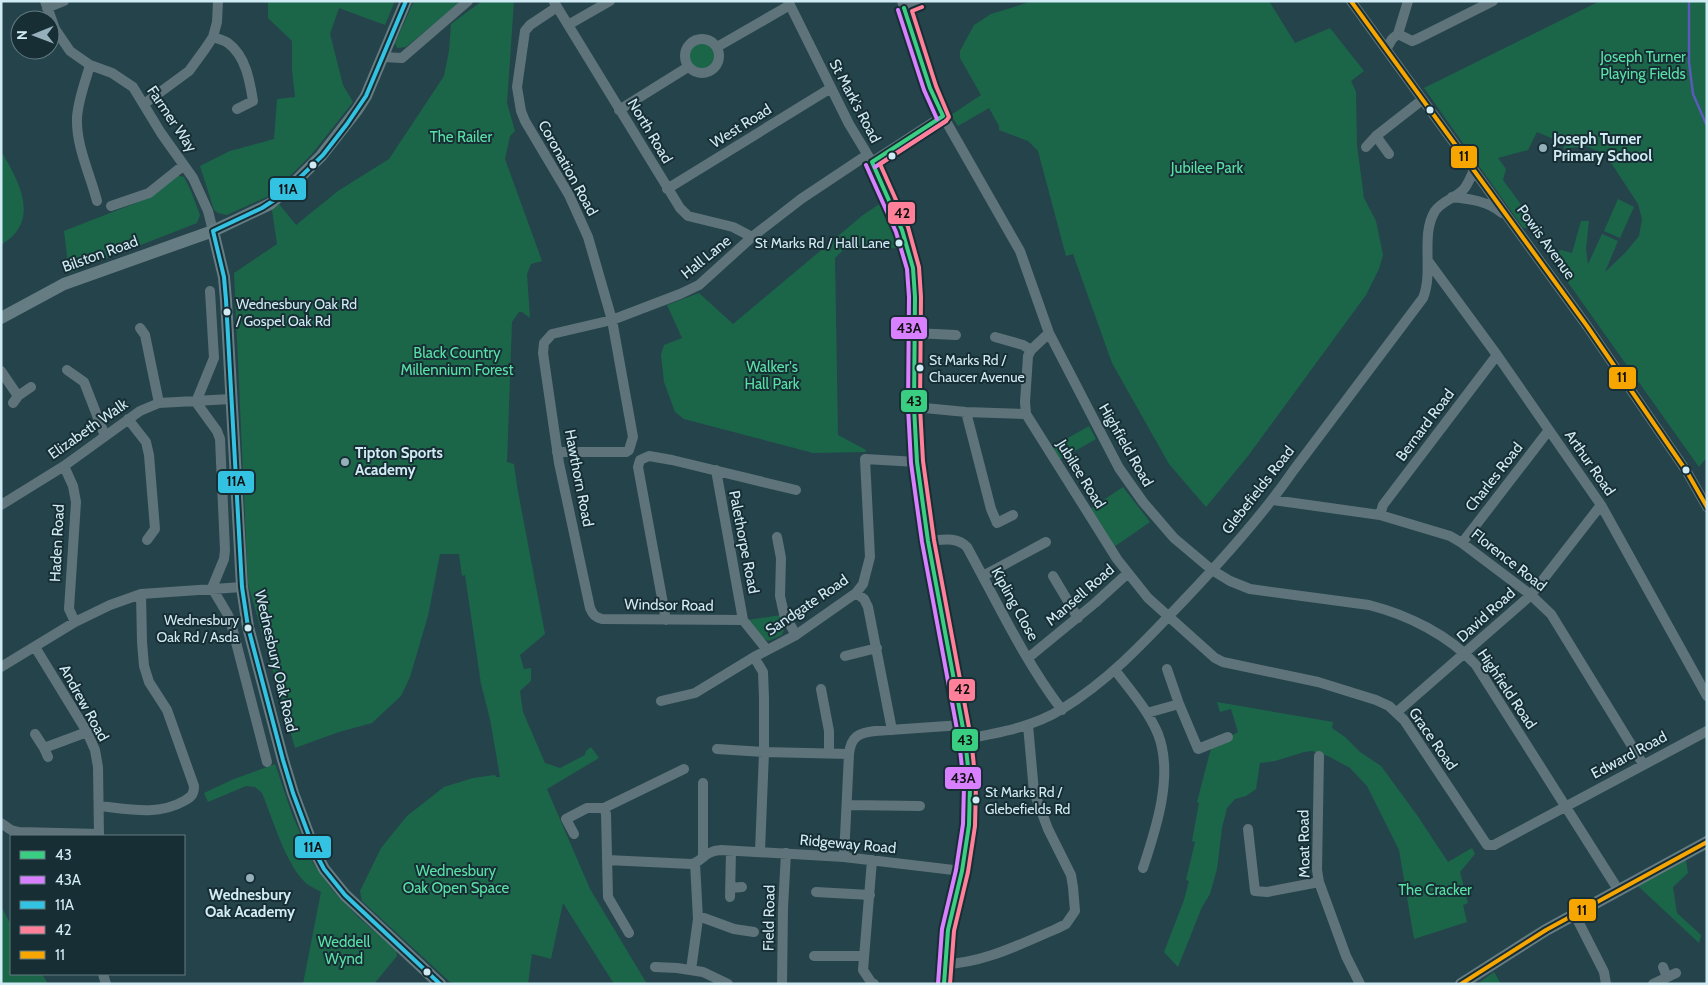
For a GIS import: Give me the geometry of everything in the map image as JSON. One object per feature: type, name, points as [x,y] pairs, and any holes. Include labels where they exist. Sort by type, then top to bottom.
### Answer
[{"type":"main road","name":"Bilston Road","points":[[1,318],[64,284],[214,230],[270,204],[321,156],[357,110],[366,96],[406,1]]},
{"type":"main road","name":"Wednesbury Oak Road","points":[[214,230],[225,285],[242,587],[248,627],[283,760],[314,852],[324,870],[345,895],[440,984]]},
{"type":"main road","points":[[1460,984],[1546,930],[1707,842]]},
{"type":"street","points":[[46,5],[64,1]]},
{"type":"street","points":[[144,104],[189,71],[213,37],[217,22],[218,1]]},
{"type":"street","points":[[383,57],[402,58],[468,1]]},
{"type":"street","points":[[568,24],[610,1]]},
{"type":"street","points":[[903,4],[919,1]]},
{"type":"street","name":"Powis Avenue","points":[[1351,1],[1387,48],[1422,100],[1587,326],[1682,464],[1707,507]]},
{"type":"street","points":[[1387,48],[1392,39],[1398,34],[1408,1]]},
{"type":"street","points":[[1398,34],[1409,40],[1417,39],[1493,1]]},
{"type":"street","points":[[717,47],[789,3]]},
{"type":"street","name":"St Mark's Road","points":[[789,3],[831,88],[869,158],[902,230],[913,268],[914,407],[917,462],[928,541],[965,739],[970,786],[969,821],[962,871],[948,930],[944,984]]},
{"type":"street","name":"North Road","points":[[555,4],[680,208],[688,216],[733,227],[752,237]]},
{"type":"street","name":"Coronation Road","points":[[555,4],[530,24],[525,31],[517,86],[518,98],[525,121],[569,195],[588,237],[612,320],[633,437],[632,445],[626,452],[557,452]]},
{"type":"street","name":"Highfield Road","points":[[903,4],[930,88],[943,116],[1020,251],[1049,333],[1119,468],[1143,502],[1174,538],[1212,570],[1230,581],[1250,589],[1383,608],[1425,627],[1451,642],[1476,665],[1619,891]]},
{"type":"street","name":"Farmer Way","points":[[46,5],[60,39],[70,51],[90,66],[112,73],[133,87],[199,189],[214,230]]},
{"type":"street","points":[[213,37],[228,43],[238,54],[246,70],[253,101],[237,109]]},
{"type":"street","points":[[699,39],[706,39],[717,47],[718,64],[712,70],[704,74],[695,72],[688,67],[685,53],[693,42],[699,39]]},
{"type":"street","points":[[90,66],[82,90],[77,120],[79,143],[97,201]]},
{"type":"street","points":[[619,110],[688,67]]},
{"type":"street","name":"West Road","points":[[667,189],[831,88]]},
{"type":"street","points":[[1366,147],[1376,136],[1422,100]]},
{"type":"street","name":"Hall Lane","points":[[544,343],[552,334],[612,320],[694,288],[752,237],[801,199],[943,116]]},
{"type":"street","points":[[1376,136],[1389,154]]},
{"type":"street","points":[[111,206],[149,193],[184,164]]},
{"type":"street","name":"Glebefields Road","points":[[965,739],[1004,732],[1028,725],[1062,710],[1115,670],[1168,618],[1212,570],[1273,500],[1423,298],[1427,288],[1430,228],[1433,216],[1440,205],[1462,191],[1474,170]]},
{"type":"street","points":[[92,184],[103,180]]},
{"type":"street","points":[[1452,197],[1485,203],[1495,207],[1511,220]]},
{"type":"street","name":"Arthur Road","points":[[1428,261],[1602,505],[1707,696]]},
{"type":"street","points":[[1427,288],[1448,289]]},
{"type":"street","points":[[210,291],[214,358],[196,402],[217,431],[220,439],[225,550],[224,559],[212,588]]},
{"type":"street","points":[[138,325],[145,335],[159,403]]},
{"type":"street","points":[[914,333],[956,335]]},
{"type":"street","points":[[914,407],[966,412],[1026,414],[1028,356],[1031,350],[1049,333]]},
{"type":"street","points":[[995,337],[1023,345],[1031,350]]},
{"type":"street","name":"Hawthorn Road","points":[[544,343],[543,353],[557,452],[590,608],[595,617]]},
{"type":"street","name":"Bernard Road","points":[[1380,515],[1383,504],[1496,355]]},
{"type":"street","points":[[67,370],[84,382],[105,436]]},
{"type":"street","points":[[1,371],[16,399],[31,387]]},
{"type":"street","name":"Elizabeth Walk","points":[[1,505],[64,466],[140,411],[159,403],[231,399]]},
{"type":"street","points":[[966,412],[988,498],[997,523],[1013,515]]},
{"type":"street","name":"Jubilee Road","points":[[1026,414],[1117,559],[1148,598],[1168,618]]},
{"type":"street","points":[[128,419],[146,442],[150,455],[155,529],[148,540]]},
{"type":"street","name":"Charles Road","points":[[1462,543],[1549,430]]},
{"type":"street","points":[[666,620],[638,467],[640,460],[650,456],[796,490]]},
{"type":"street","name":"Sandgate Road","points":[[662,701],[695,693],[754,657],[796,635],[856,593],[863,584],[870,557],[865,459],[917,462]]},
{"type":"street","name":"Haden Road","points":[[64,466],[73,486],[76,502],[69,609],[75,622]]},
{"type":"street","name":"Palethorpe Road","points":[[716,470],[744,620]]},
{"type":"street","name":"Florence Road","points":[[1273,500],[1380,515],[1450,536],[1462,543],[1531,595],[1551,614],[1643,764]]},
{"type":"street","name":"David Road","points":[[1398,712],[1531,595],[1602,505]]},
{"type":"street","points":[[777,537],[781,558],[780,596],[784,614],[796,635]]},
{"type":"street","name":"Kipling Close","points":[[928,541],[952,539],[963,543],[1028,658],[1062,710]]},
{"type":"street","points":[[983,576],[1046,542]]},
{"type":"street","name":"Mansell Road","points":[[1028,658],[1078,618],[1128,572]]},
{"type":"street","points":[[1053,576],[1078,618]]},
{"type":"street","points":[[1,667],[75,622],[110,605],[141,594],[242,587]]},
{"type":"street","points":[[212,588],[231,623],[267,762]]},
{"type":"street","points":[[856,593],[864,599],[868,607],[892,730]]},
{"type":"street","points":[[99,806],[156,811],[176,805],[192,796],[194,792],[194,786],[169,716],[149,682],[144,666],[141,594]]},
{"type":"street","name":"Windsor Road","points":[[595,617],[666,620],[744,620]]},
{"type":"street","name":"Grace Road","points":[[1168,618],[1215,658],[1223,662],[1318,682],[1376,700],[1398,712],[1487,845],[1494,845],[1565,806]]},
{"type":"street","points":[[744,620],[767,650]]},
{"type":"street","name":"Andrew Road","points":[[35,647],[87,732],[96,756],[100,835]]},
{"type":"street","points":[[845,656],[877,648]]},
{"type":"street","points":[[754,657],[763,672],[764,752],[760,851]]},
{"type":"street","points":[[1167,669],[1178,704],[1198,749],[1228,737]]},
{"type":"street","points":[[1115,670],[1147,713],[1158,735],[1163,761],[1162,802],[1157,827],[1143,868]]},
{"type":"street","points":[[821,689],[829,731],[829,753]]},
{"type":"street","points":[[1147,713],[1178,704]]},
{"type":"street","points":[[844,857],[849,754],[850,744],[855,737],[864,733],[962,725]]},
{"type":"street","points":[[945,964],[961,964],[981,960],[1066,924],[1075,911],[1071,875],[1048,829],[1034,792],[1028,725]]},
{"type":"street","name":"Edward Road","points":[[1565,806],[1707,731]]},
{"type":"street","points":[[35,734],[46,753],[87,732]]},
{"type":"street","points":[[717,749],[849,754]]},
{"type":"street","name":"Moat Road","points":[[1319,756],[1317,870],[1319,882],[1346,956],[1360,984]]},
{"type":"street","points":[[574,834],[566,819],[587,808],[604,808],[684,769]]},
{"type":"street","points":[[692,970],[698,918],[703,783]]},
{"type":"street","points":[[847,804],[920,806]]},
{"type":"street","points":[[604,808],[606,814],[608,898],[629,933]]},
{"type":"street","points":[[1,823],[11,830],[19,832],[100,835]]},
{"type":"street","points":[[1248,829],[1255,891],[1267,892],[1319,882]]},
{"type":"street","points":[[731,850],[730,892],[742,887]]},
{"type":"street","name":"Ridgeway Road","points":[[607,860],[681,864],[699,859],[712,851],[731,850],[844,857],[962,871]]},
{"type":"street","name":"Field Road","points":[[782,984],[786,853]]},
{"type":"street","points":[[872,860],[863,970],[874,984]]},
{"type":"street","points":[[816,892],[870,895]]},
{"type":"street","points":[[1575,915],[1604,972],[1607,980],[1606,984]]},
{"type":"street","points":[[698,918],[704,918],[734,929],[754,932]]},
{"type":"street","points":[[814,956],[863,956]]},
{"type":"street","points":[[655,967],[703,972],[728,984]]},
{"type":"street","points":[[1653,984],[1669,972]]},
{"type":"street","points":[[934,984],[944,984]]},
{"type":"green space","points":[[268,1],[395,1],[385,25],[339,8],[330,34],[343,85],[353,102],[312,154],[271,195],[227,215],[214,210],[200,166],[230,151],[274,139],[277,99],[295,97],[292,70],[292,41],[268,18]]},
{"type":"green space","points":[[414,1],[450,1],[459,3],[406,47],[397,48],[395,43]]},
{"type":"green space","points":[[482,1],[514,1],[507,103],[515,131],[510,136],[505,159],[542,261],[531,264],[527,274],[530,318],[519,312],[512,322],[507,462],[514,464],[545,634],[520,655],[524,669],[531,668],[531,681],[520,691],[523,712],[545,763],[560,768],[585,755],[586,751],[591,747],[599,758],[547,789],[590,889],[647,984],[614,984],[563,903],[551,959],[532,954],[528,984],[458,984],[450,982],[362,901],[360,891],[381,848],[407,816],[444,787],[473,778],[495,775],[500,777],[490,719],[481,684],[465,575],[462,576],[459,554],[440,554],[428,616],[410,677],[401,696],[372,723],[339,732],[295,748],[248,584],[234,273],[277,244],[272,210],[279,204],[296,225],[338,191],[389,159],[444,76],[449,51],[451,24]]},
{"type":"green space","name":"Jubilee Park","points":[[1033,1],[1269,1],[1295,43],[1330,28],[1364,71],[1351,81],[1356,92],[1357,145],[1364,198],[1376,221],[1383,255],[1379,269],[1366,295],[1248,456],[1206,507],[1169,464],[1112,363],[1073,254],[1066,256],[1038,151],[1028,141],[999,130],[999,126],[989,108],[958,126],[951,115],[981,95],[960,58],[960,51],[974,25],[991,14]]},
{"type":"green space","name":"Joseph Turner Playing Fields","points":[[1600,1],[1707,1],[1707,457],[1699,467],[1550,257],[1561,250],[1572,253],[1581,221],[1589,221],[1586,249],[1588,264],[1602,234],[1618,241],[1605,272],[1639,236],[1642,219],[1638,204],[1606,155],[1586,146],[1563,149],[1565,144],[1537,132],[1528,150],[1498,158],[1506,169],[1503,180],[1527,216],[1528,228],[1523,228],[1424,88]]},
{"type":"green space","points":[[702,43],[711,47],[715,56],[711,65],[702,69],[693,65],[689,56],[693,47]]},
{"type":"green space","points":[[1,151],[20,188],[24,213],[21,225],[1,245]]},
{"type":"green space","points":[[175,175],[184,177],[191,191],[200,215],[197,223],[69,273],[64,231],[151,197]]},
{"type":"green space","points":[[1618,199],[1634,207],[1620,238],[1604,231]]},
{"type":"green space","name":"Walker's Hall Park","points":[[881,203],[898,248],[843,250],[835,258],[838,435],[866,450],[866,452],[813,453],[684,419],[675,412],[664,382],[661,355],[664,345],[682,338],[667,305],[699,293],[733,324],[863,215]]},
{"type":"green space","points":[[1089,426],[1096,439],[1059,460],[1052,447]]},
{"type":"green space","points":[[1123,487],[1150,522],[1114,547],[1090,509]]},
{"type":"green space","points":[[781,615],[785,627],[782,635],[768,641],[761,637],[748,620]]},
{"type":"green space","name":"The Cracker","points":[[1217,702],[1333,722],[1332,728],[1345,737],[1360,752],[1381,766],[1448,862],[1472,848],[1475,854],[1460,872],[1468,903],[1463,905],[1467,922],[1414,939],[1399,850],[1367,786],[1350,768],[1328,756],[1312,751],[1304,752],[1275,761],[1260,763],[1256,789],[1246,796],[1235,799],[1227,808],[1222,828],[1217,869],[1210,894],[1202,907],[1178,967],[1164,952],[1184,900],[1189,881],[1186,880],[1195,842],[1192,841],[1199,803],[1197,802],[1213,746],[1238,732],[1231,709],[1220,712]]},
{"type":"green space","name":"Weddell Wynd","points":[[275,764],[292,814],[313,863],[333,891],[358,917],[396,950],[397,956],[374,984],[303,984],[321,892],[307,884],[299,876],[286,854],[262,793],[255,787],[246,786],[208,802],[204,793],[234,779]]},
{"type":"green space","points":[[1686,860],[1688,873],[1673,887],[1677,913],[1701,935],[1699,943],[1638,886]]},
{"type":"green space","points":[[1,906],[10,923],[10,975],[43,975],[48,984],[1,984]]},
{"type":"green space","points":[[1494,972],[1501,984],[1477,984]]},
{"type":"waterway","points":[[1689,1],[1689,62],[1693,94],[1707,126]]},
{"type":"transit line","name":"11A","points":[[406,1],[366,96],[323,155],[282,195],[262,208],[213,231],[224,277],[226,300],[242,587],[248,627],[283,760],[315,852],[324,869],[345,895],[440,984]]},
{"type":"transit line","name":"11","points":[[1351,1],[1587,326],[1687,472],[1707,507]]},
{"type":"transit line","name":"42","points":[[922,7],[912,11],[936,86],[949,117],[946,121],[880,164],[908,227],[919,267],[921,297],[920,407],[923,461],[934,540],[971,738],[976,785],[975,826],[968,872],[954,931],[950,984]]},
{"type":"transit line","name":"43","points":[[904,8],[930,88],[943,116]]},
{"type":"transit line","name":"43A","points":[[898,10],[924,90],[937,119]]},
{"type":"transit line","name":"43","points":[[872,162],[943,116]]},
{"type":"transit line","name":"43A","points":[[875,167],[946,121]]},
{"type":"transit line","name":"43","points":[[872,162],[902,230],[913,268],[915,297],[914,407],[917,462],[928,541],[965,739],[970,786],[969,825],[962,871],[948,930],[944,984]]},
{"type":"transit line","name":"43A","points":[[866,165],[896,232],[907,269],[909,297],[908,407],[911,463],[922,542],[959,740],[964,786],[963,824],[956,870],[942,929],[938,984]]},
{"type":"transit line","name":"11","points":[[1461,984],[1546,930],[1707,842]]},
{"type":"place","name":"Joseph Turner Primary School","points":[[1543,148]]},
{"type":"place","name":"St Marks Rd / Hall Lane","points":[[899,243]]},
{"type":"place","name":"Wednesbury Oak Rd / Gospel Oak Rd","points":[[227,312]]},
{"type":"place","name":"St Marks Rd / Chaucer Avenue","points":[[920,368]]},
{"type":"place","name":"Tipton Sports Academy","points":[[345,462]]},
{"type":"place","name":"Wednesbury Oak Rd / Asda","points":[[248,628]]},
{"type":"place","name":"St Marks Rd / Glebefields Rd","points":[[976,800]]},
{"type":"place","name":"Wednesbury Oak Academy","points":[[250,878]]},
{"type":"park label","name":"The Railer","points":[[461,137]]},
{"type":"park label","name":"Black Country Millennium Forest","points":[[457,362]]},
{"type":"park label","name":"Wednesbury Oak Open Space","points":[[456,880]]}]
